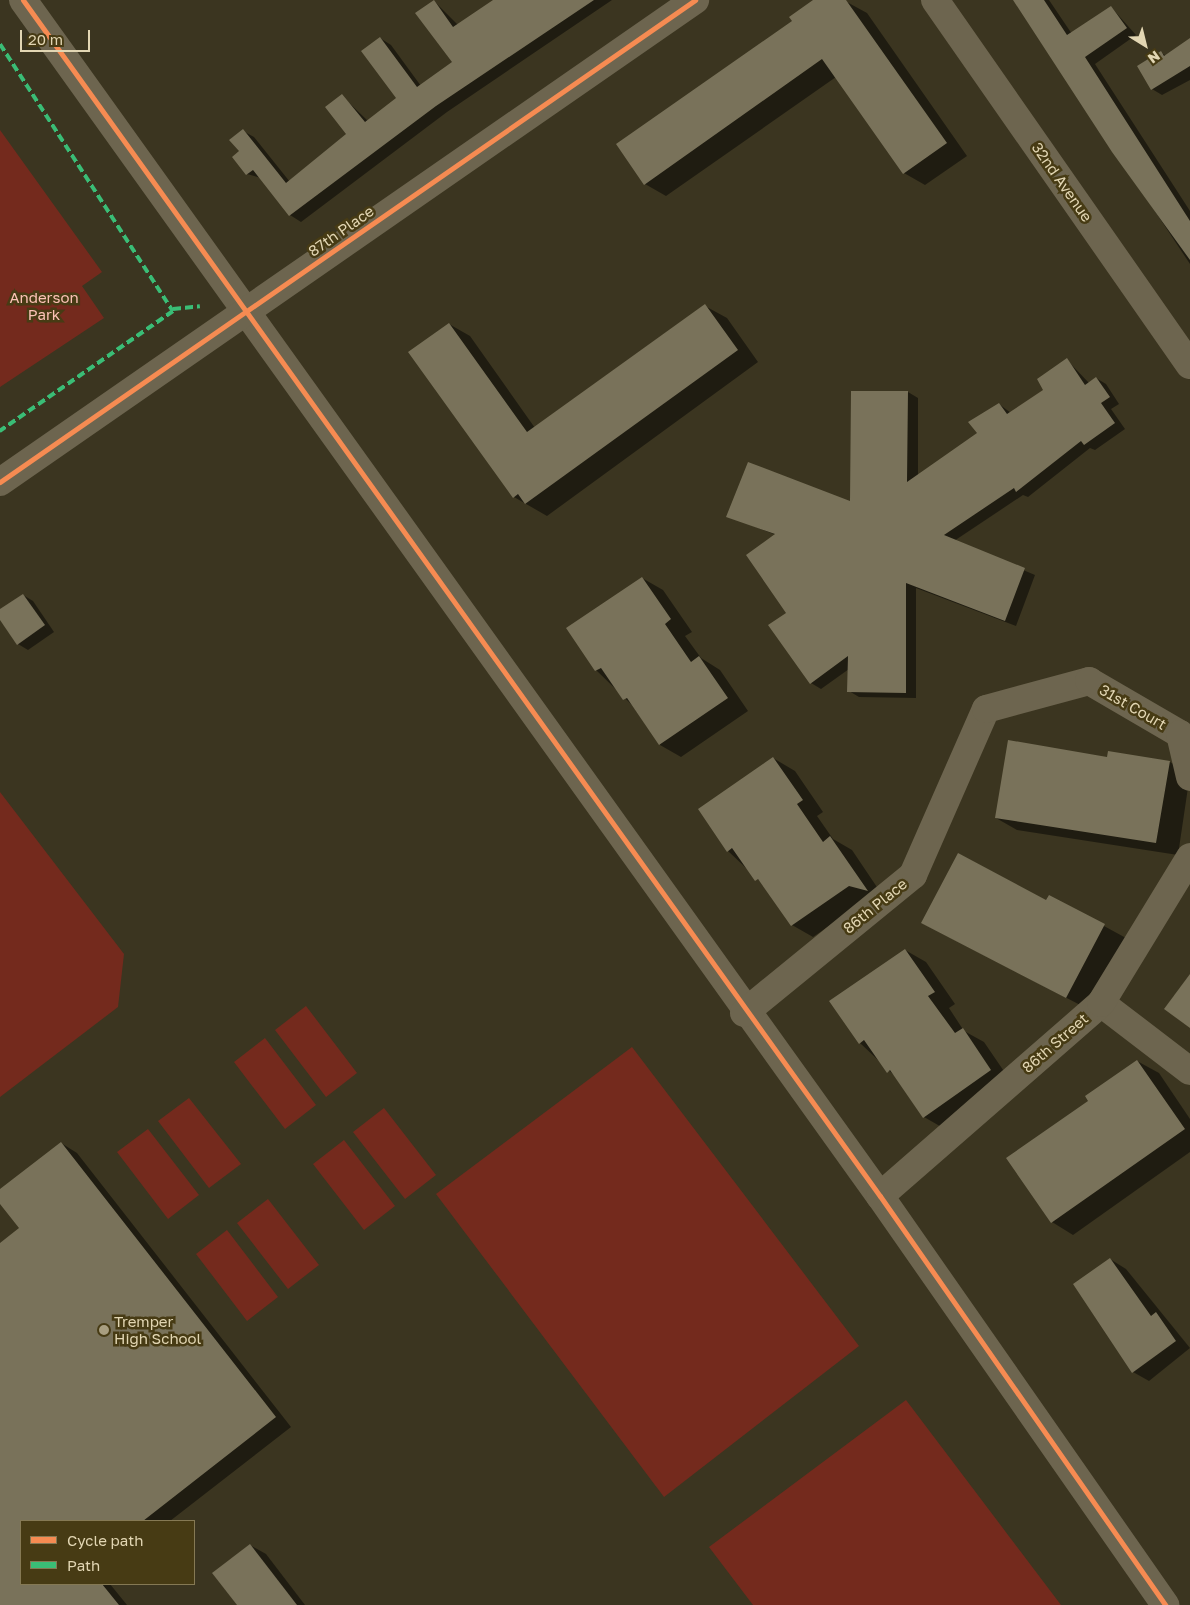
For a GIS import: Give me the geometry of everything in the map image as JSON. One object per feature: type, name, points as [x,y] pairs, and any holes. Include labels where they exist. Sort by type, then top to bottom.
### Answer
[{"type":"street","points":[[23,0],[247,312],[744,1013],[880,1196],[1165,1605]]},
{"type":"street","name":"87th Place","points":[[0,482],[695,0]]},
{"type":"street","name":"32nd Avenue","points":[[935,0],[1190,365]]},
{"type":"street","name":"31st Court","points":[[986,709],[1089,681],[1180,734],[1190,777]]},
{"type":"street","name":"86th Place","points":[[744,1013],[913,875],[986,709]]},
{"type":"street","name":"86th Street","points":[[880,1196],[1101,1003],[1190,857]]},
{"type":"street","points":[[1101,1003],[1190,1071]]},
{"type":"green space","name":"Anderson Park","points":[[0,130],[102,272],[82,286],[104,318],[0,387]]},
{"type":"green space","points":[[0,792],[124,954],[118,1007],[0,1097]]},
{"type":"green space","points":[[306,1006],[357,1073],[326,1097],[275,1030]]},
{"type":"green space","points":[[265,1038],[316,1105],[285,1129],[234,1062]]},
{"type":"green space","points":[[632,1047],[859,1346],[664,1497],[436,1194]]},
{"type":"green space","points":[[189,1098],[241,1164],[209,1188],[158,1121]]},
{"type":"green space","points":[[384,1108],[436,1175],[405,1199],[353,1132]]},
{"type":"green space","points":[[148,1129],[199,1195],[168,1219],[117,1152]]},
{"type":"green space","points":[[344,1140],[395,1206],[364,1230],[313,1164]]},
{"type":"green space","points":[[268,1199],[319,1265],[288,1289],[237,1223]]},
{"type":"green space","points":[[227,1230],[278,1297],[247,1321],[196,1254]]},
{"type":"green space","points":[[906,1400],[1061,1605],[753,1605],[709,1547]]},
{"type":"building","points":[[434,0],[453,27],[493,0],[594,0],[436,106],[289,216],[253,170],[246,175],[232,157],[239,151],[229,140],[243,129],[286,183],[346,134],[325,107],[342,94],[365,122],[396,98],[361,51],[380,37],[417,87],[452,62],[415,13]]},
{"type":"building","points":[[813,0],[846,0],[947,143],[903,174],[822,59],[644,185],[616,144],[792,21],[789,17]]},
{"type":"building","points":[[1013,0],[1044,0],[1067,35],[1111,6],[1127,28],[1085,57],[1190,221],[1190,260],[1112,152]]},
{"type":"building","points":[[1190,38],[1190,66],[1151,90],[1137,66],[1161,51],[1164,56]]},
{"type":"building","points":[[705,304],[738,350],[525,504],[518,494],[513,498],[408,352],[449,323],[527,432]]},
{"type":"building","points":[[1067,358],[1085,385],[1096,377],[1110,397],[1101,403],[1115,423],[1084,445],[1081,441],[1016,492],[1014,488],[944,535],[1025,568],[1005,621],[906,583],[906,693],[847,692],[848,656],[810,684],[768,625],[786,613],[746,555],[775,534],[726,517],[748,462],[850,501],[851,391],[908,391],[907,482],[977,433],[968,422],[999,403],[1007,414],[1043,390],[1037,379]]},
{"type":"building","points":[[642,577],[671,619],[665,624],[691,662],[699,656],[728,698],[659,745],[627,698],[623,700],[601,668],[595,671],[566,628]]},
{"type":"building","points":[[23,594],[45,625],[17,645],[0,620],[0,609]]},
{"type":"building","points":[[1008,740],[1107,757],[1108,751],[1170,761],[1156,843],[995,818]]},
{"type":"building","points":[[773,757],[803,800],[797,804],[823,842],[830,836],[868,891],[849,886],[791,926],[758,879],[755,881],[732,848],[727,852],[698,809]]},
{"type":"building","points":[[958,853],[1046,900],[1049,895],[1105,924],[1066,998],[921,923]]},
{"type":"building","points":[[905,949],[935,992],[928,996],[955,1033],[963,1028],[991,1070],[923,1118],[890,1070],[887,1073],[864,1040],[859,1044],[829,1001]]},
{"type":"building","points":[[1190,974],[1190,1028],[1164,1009]]},
{"type":"building","points":[[1137,1060],[1185,1129],[1051,1223],[1006,1158],[1088,1101],[1085,1096]]},
{"type":"building","name":"Tremper High School","points":[[61,1142],[276,1417],[144,1520],[20,1520],[20,1585],[103,1585],[119,1605],[0,1605],[0,1243],[19,1228],[0,1204],[0,1189]]},
{"type":"building","points":[[1110,1258],[1151,1316],[1156,1312],[1176,1341],[1132,1373],[1073,1284]]},
{"type":"building","points":[[250,1544],[297,1605],[237,1605],[212,1573]]},
{"type":"marked path","points":[[0,44],[173,311],[0,431]]},
{"type":"marked path","points":[[173,309],[200,306]]},
{"type":"cycle path","points":[[23,0],[880,1196],[1165,1605]]},
{"type":"cycle path","points":[[0,482],[695,0]]},
{"type":"place","name":"Tremper High School","points":[[104,1330]]}]
